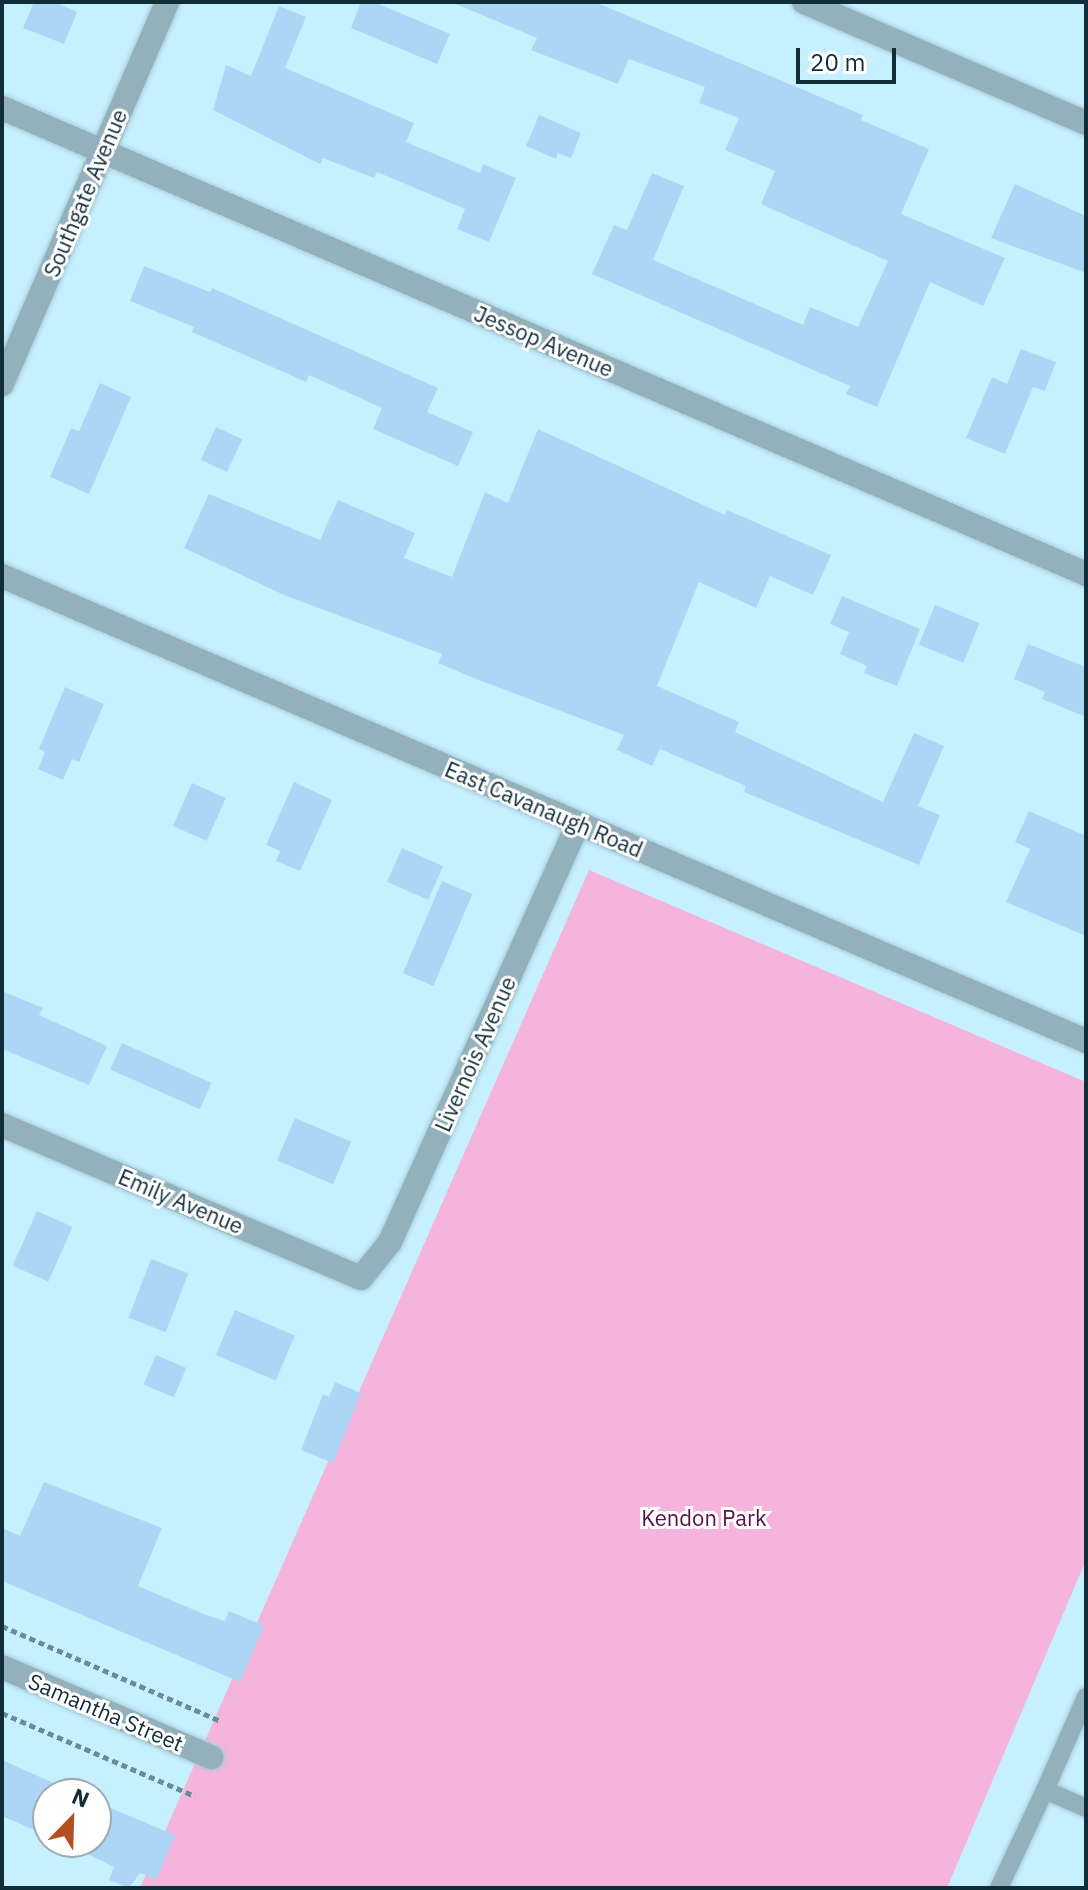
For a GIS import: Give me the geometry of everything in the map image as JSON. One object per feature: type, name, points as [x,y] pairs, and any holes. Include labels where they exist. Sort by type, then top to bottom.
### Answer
[{"type":"street","name":"Southgate Avenue","points":[[2,384],[167,2]]},
{"type":"street","points":[[804,2],[1086,123]]},
{"type":"street","name":"Jessop Avenue","points":[[2,108],[1086,574]]},
{"type":"street","name":"East Cavanaugh Road","points":[[2,576],[1086,1041]]},
{"type":"street","name":"Livernois Avenue","points":[[361,1278],[390,1242],[578,824]]},
{"type":"street","name":"Emily Avenue","points":[[2,1125],[361,1278]]},
{"type":"street","name":"Samantha Street","points":[[2,1667],[211,1757]]},
{"type":"lane","points":[[999,1888],[1084,1709]]},
{"type":"lane","points":[[1045,1790],[1086,1808]]},
{"type":"path","points":[[2,1626],[221,1721]]},
{"type":"path","points":[[2,1713],[195,1796]]},
{"type":"green space","name":"Kendon Park","points":[[589,870],[1086,1082],[1086,1560],[947,1888],[140,1888]]},
{"type":"building","points":[[34,2],[55,2],[77,12],[64,44],[23,28]]},
{"type":"building","points":[[361,2],[374,2],[450,34],[437,64],[351,28]]},
{"type":"building","points":[[451,2],[595,2],[863,115],[861,120],[929,149],[901,214],[1005,258],[983,306],[930,282],[877,407],[846,394],[850,386],[592,274],[614,225],[627,230],[652,173],[684,186],[653,260],[803,325],[810,307],[858,327],[888,261],[761,204],[775,171],[725,150],[739,118],[699,103],[705,87],[629,59],[618,84],[531,50],[537,38]]},
{"type":"building","points":[[279,6],[306,17],[285,68],[414,123],[406,142],[480,173],[483,164],[516,178],[489,242],[457,229],[465,209],[377,172],[374,178],[323,158],[320,164],[213,110],[226,65],[251,76]]},
{"type":"building","points":[[539,115],[581,133],[571,158],[558,153],[556,159],[526,146]]},
{"type":"building","points":[[1015,184],[1086,216],[1086,273],[991,238]]},
{"type":"building","points":[[144,266],[210,292],[212,288],[438,388],[427,412],[473,432],[458,466],[373,429],[382,408],[309,375],[306,382],[192,332],[194,327],[130,301]]},
{"type":"building","points":[[1021,349],[1056,362],[1045,391],[1033,387],[1005,454],[966,438],[992,377],[1007,384]]},
{"type":"building","points":[[100,383],[131,397],[89,494],[50,477],[71,428],[79,431]]},
{"type":"building","points":[[216,427],[242,439],[227,472],[201,460]]},
{"type":"building","points":[[538,429],[725,515],[727,510],[831,555],[813,595],[770,576],[756,608],[699,582],[657,686],[739,722],[735,732],[883,802],[914,733],[944,746],[918,806],[940,815],[919,865],[744,792],[746,786],[660,749],[652,766],[617,750],[624,735],[438,663],[442,654],[284,595],[184,548],[209,494],[320,540],[338,500],[415,533],[404,558],[452,577],[485,492],[508,503]]},
{"type":"building","points":[[842,596],[920,629],[897,686],[864,673],[867,666],[840,654],[849,632],[830,624]]},
{"type":"building","points":[[935,605],[980,623],[963,663],[919,645]]},
{"type":"building","points":[[1028,644],[1086,667],[1086,717],[1042,699],[1045,692],[1014,679]]},
{"type":"building","points":[[65,687],[104,704],[79,762],[72,759],[63,780],[38,769],[45,752],[39,749]]},
{"type":"building","points":[[294,782],[332,800],[300,871],[276,861],[280,851],[266,845]]},
{"type":"building","points":[[192,783],[226,798],[207,841],[173,826]]},
{"type":"building","points":[[1029,811],[1086,836],[1086,936],[1006,902],[1030,849],[1015,842]]},
{"type":"building","points":[[402,848],[443,866],[428,900],[387,882]]},
{"type":"building","points":[[442,881],[472,894],[433,986],[403,973]]},
{"type":"building","points":[[2,991],[43,1008],[39,1015],[107,1046],[89,1085],[2,1049]]},
{"type":"building","points":[[122,1043],[212,1083],[200,1109],[110,1069]]},
{"type":"building","points":[[295,1118],[351,1142],[333,1184],[277,1160]]},
{"type":"building","points":[[37,1211],[73,1227],[48,1282],[13,1266]]},
{"type":"building","points":[[151,1259],[188,1273],[166,1332],[128,1318]]},
{"type":"building","points":[[235,1310],[295,1335],[276,1381],[216,1355]]},
{"type":"building","points":[[156,1355],[186,1368],[174,1397],[143,1384]]},
{"type":"building","points":[[335,1382],[361,1393],[333,1463],[301,1450],[323,1394],[329,1397]]},
{"type":"building","points":[[44,1482],[162,1528],[138,1586],[206,1615],[225,1621],[229,1611],[264,1626],[240,1682],[2,1581],[2,1528],[20,1536]]},
{"type":"building","points":[[2,1760],[42,1778],[32,1778],[32,1829],[2,1816]]},
{"type":"building","points":[[112,1809],[175,1835],[156,1880],[140,1873],[129,1888],[109,1880],[114,1867],[96,1858],[112,1858]]}]
